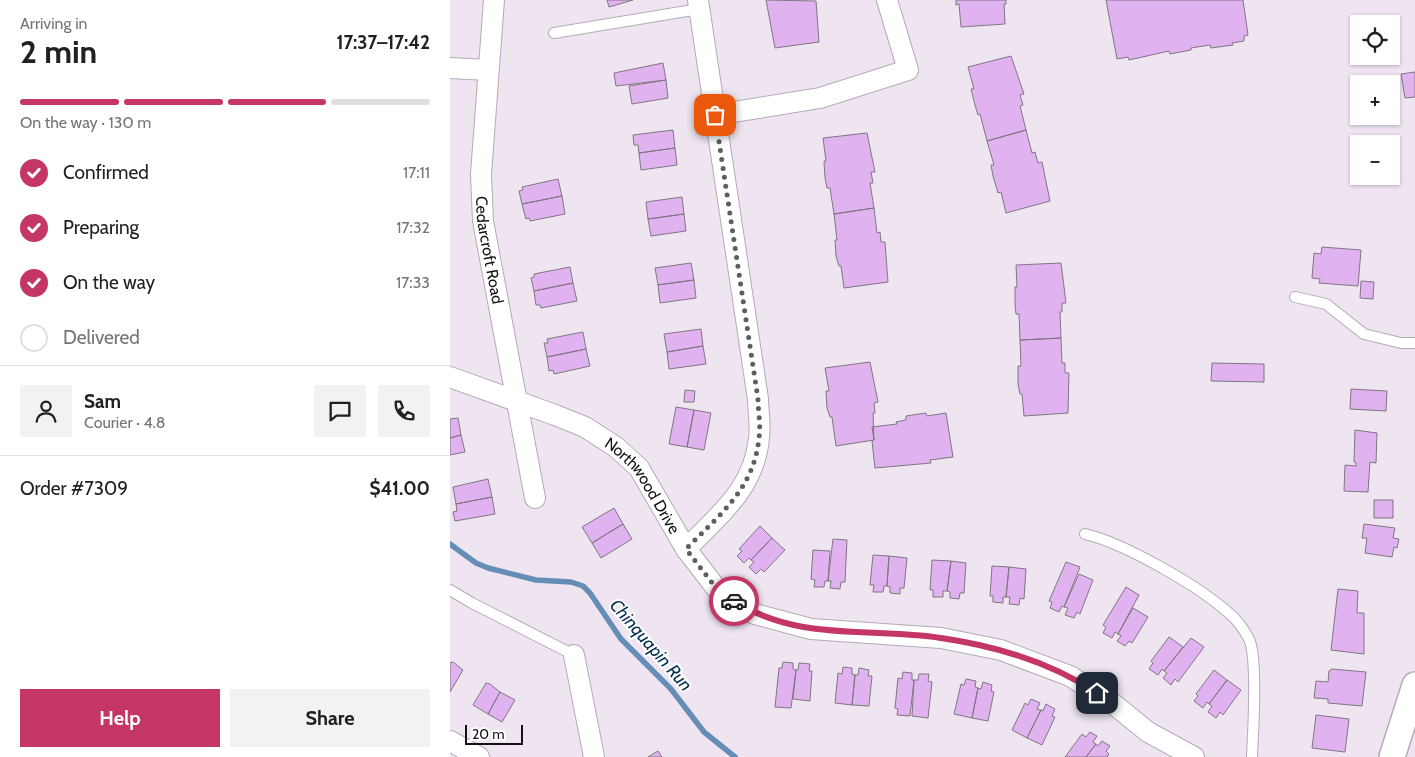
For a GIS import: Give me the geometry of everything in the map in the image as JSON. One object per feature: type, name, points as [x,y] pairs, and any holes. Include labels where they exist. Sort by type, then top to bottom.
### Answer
[{"type":"street","name":"Cedarcroft Road","points":[[494,0],[481,174],[483,221],[535,498]]},
{"type":"street","points":[[715,115],[820,98],[908,70],[887,0]]},
{"type":"street","points":[[686,549],[741,492],[755,462],[760,436],[758,399],[698,4]]},
{"type":"street","points":[[450,68],[488,70]]},
{"type":"street","name":"Northwood Drive","points":[[450,377],[517,400],[585,427],[616,447],[640,468],[686,549],[720,593],[755,614],[811,629],[940,638],[1001,650],[1070,676],[1111,702],[1148,732],[1194,757]]},
{"type":"street","points":[[574,655],[594,757]]},
{"type":"street","points":[[1392,757],[1415,685]]},
{"type":"street","points":[[450,741],[479,757]]},
{"type":"lane","points":[[554,33],[698,4]]},
{"type":"lane","points":[[1295,298],[1326,304],[1364,334],[1402,343],[1415,343]]},
{"type":"lane","points":[[1085,534],[1102,538],[1187,583],[1232,615],[1250,640],[1253,669],[1252,757]]},
{"type":"lane","points":[[450,590],[472,604],[574,655]]},
{"type":"building","points":[[607,0],[633,0],[609,7]]},
{"type":"building","points":[[766,0],[816,1],[819,42],[775,48]]},
{"type":"building","points":[[956,0],[1006,0],[1006,4],[1004,4],[1005,24],[961,27],[959,4],[956,5]]},
{"type":"building","points":[[1106,0],[1243,0],[1248,35],[1244,36],[1244,41],[1232,43],[1233,45],[1211,48],[1210,45],[1170,54],[1169,51],[1129,60],[1128,57],[1117,59]]},
{"type":"building","points":[[1011,56],[1024,94],[1020,95],[1023,105],[1020,106],[1026,130],[987,141],[980,114],[978,115],[975,105],[971,89],[974,89],[968,67]]},
{"type":"building","points":[[663,63],[666,80],[616,86],[614,73]]},
{"type":"building","points":[[1415,72],[1415,97],[1405,98],[1401,74]]},
{"type":"building","points":[[666,80],[668,98],[632,104],[629,86]]},
{"type":"building","points":[[673,130],[675,148],[639,153],[638,145],[634,145],[633,135]]},
{"type":"building","points":[[1026,130],[1032,153],[1035,152],[1038,163],[1042,162],[1050,201],[1006,213],[1001,192],[998,193],[993,176],[991,165],[994,165],[987,141]]},
{"type":"building","points":[[867,133],[875,172],[871,172],[873,183],[870,183],[874,208],[834,214],[830,188],[827,188],[825,178],[824,161],[826,161],[823,138]]},
{"type":"building","points":[[675,148],[677,165],[641,170],[639,153]]},
{"type":"building","points":[[558,179],[562,196],[522,204],[519,191],[523,190],[522,187]]},
{"type":"building","points":[[562,196],[565,214],[530,221],[529,218],[526,219],[522,204]]},
{"type":"building","points":[[682,197],[684,214],[648,219],[646,202]]},
{"type":"building","points":[[874,208],[877,233],[880,232],[881,242],[885,242],[888,282],[844,288],[841,266],[839,266],[836,256],[835,240],[837,240],[834,214]]},
{"type":"building","points":[[684,214],[686,231],[651,236],[648,219]]},
{"type":"building","points":[[1322,247],[1361,250],[1358,286],[1319,283],[1320,279],[1312,278],[1314,253],[1321,254]]},
{"type":"building","points":[[691,263],[694,280],[658,285],[655,268]]},
{"type":"building","points":[[1061,263],[1066,303],[1062,303],[1062,312],[1060,312],[1061,338],[1020,340],[1019,314],[1016,314],[1015,304],[1015,287],[1017,287],[1016,265]]},
{"type":"building","points":[[570,267],[573,283],[534,291],[531,278],[534,277],[534,274]]},
{"type":"building","points":[[694,280],[696,298],[660,303],[658,285]]},
{"type":"building","points":[[1361,281],[1374,282],[1373,299],[1360,298]]},
{"type":"building","points":[[573,283],[577,301],[541,308],[540,305],[536,305],[534,291]]},
{"type":"building","points":[[701,329],[703,346],[667,352],[664,334]]},
{"type":"building","points":[[583,332],[586,349],[547,357],[544,343],[548,343],[547,339]]},
{"type":"building","points":[[1061,338],[1062,363],[1065,363],[1065,373],[1069,373],[1068,413],[1024,416],[1022,394],[1020,394],[1018,384],[1018,366],[1021,366],[1020,340]]},
{"type":"building","points":[[703,346],[706,364],[669,369],[667,352]]},
{"type":"building","points":[[586,349],[590,366],[554,374],[553,370],[549,371],[547,357]]},
{"type":"building","points":[[870,362],[878,402],[874,403],[874,440],[836,446],[832,417],[830,417],[827,408],[826,391],[829,391],[825,368]]},
{"type":"building","points":[[1212,363],[1264,364],[1264,382],[1211,381]]},
{"type":"building","points":[[1351,389],[1387,391],[1386,411],[1350,409]]},
{"type":"building","points":[[685,390],[695,391],[694,402],[684,402]]},
{"type":"building","points":[[676,407],[694,410],[687,447],[669,444]]},
{"type":"building","points":[[694,410],[711,413],[704,450],[687,447]]},
{"type":"building","points":[[926,413],[927,416],[946,413],[953,457],[930,460],[931,463],[875,468],[872,427],[897,424],[896,422],[906,420],[906,416]]},
{"type":"building","points":[[458,418],[461,435],[450,438],[450,419]]},
{"type":"building","points":[[1355,430],[1377,433],[1376,463],[1370,462],[1368,492],[1344,491],[1345,465],[1356,466],[1354,462]]},
{"type":"building","points":[[461,435],[465,452],[450,455],[450,438]]},
{"type":"building","points":[[488,479],[492,497],[456,504],[453,487]]},
{"type":"building","points":[[492,497],[495,514],[455,521],[453,512],[457,511],[456,504]]},
{"type":"building","points":[[1374,500],[1393,500],[1393,518],[1374,518]]},
{"type":"building","points":[[614,508],[623,524],[592,543],[582,527]]},
{"type":"building","points":[[623,524],[632,539],[601,558],[592,543]]},
{"type":"building","points":[[1364,524],[1395,528],[1393,538],[1399,539],[1397,548],[1394,547],[1392,557],[1365,553],[1367,538],[1362,538]]},
{"type":"building","points":[[760,526],[772,538],[751,560],[749,558],[744,563],[737,556],[742,551],[739,549]]},
{"type":"building","points":[[772,538],[785,550],[764,572],[761,569],[756,574],[749,567],[754,562],[751,560]]},
{"type":"building","points":[[833,539],[847,540],[845,582],[841,582],[840,589],[830,588],[831,581],[828,581]]},
{"type":"building","points":[[813,550],[830,551],[828,581],[825,581],[824,587],[814,587],[815,580],[811,579]]},
{"type":"building","points":[[873,555],[889,556],[887,586],[884,586],[883,592],[873,592],[874,585],[870,585]]},
{"type":"building","points":[[889,556],[907,558],[904,588],[900,588],[900,594],[890,593],[890,587],[887,586]]},
{"type":"building","points":[[932,560],[951,561],[947,591],[943,591],[943,597],[933,597],[933,590],[930,590]]},
{"type":"building","points":[[951,561],[966,563],[964,593],[960,593],[959,599],[950,598],[950,592],[947,591]]},
{"type":"building","points":[[1066,562],[1080,567],[1064,607],[1062,606],[1059,612],[1050,608],[1052,602],[1049,601]]},
{"type":"building","points":[[992,566],[1009,567],[1006,597],[1003,597],[1003,603],[993,602],[993,596],[990,596]]},
{"type":"building","points":[[1009,567],[1026,569],[1024,599],[1020,598],[1019,605],[1009,604],[1010,597],[1006,597]]},
{"type":"building","points":[[1079,574],[1093,580],[1080,614],[1077,612],[1074,618],[1065,615],[1068,608],[1064,607]]},
{"type":"building","points":[[1126,587],[1139,595],[1118,634],[1115,632],[1112,638],[1103,633],[1106,627],[1103,625]]},
{"type":"building","points":[[1338,589],[1358,591],[1357,613],[1364,613],[1364,654],[1331,650]]},
{"type":"building","points":[[1133,608],[1148,617],[1132,643],[1129,641],[1125,646],[1117,641],[1121,636],[1118,634]]},
{"type":"building","points":[[1169,637],[1183,647],[1164,671],[1162,669],[1158,675],[1149,669],[1153,663],[1151,661]]},
{"type":"building","points":[[1191,638],[1204,647],[1178,682],[1175,679],[1171,685],[1163,678],[1167,673],[1164,671]]},
{"type":"building","points":[[453,662],[463,670],[450,692],[450,663]]},
{"type":"building","points":[[783,662],[793,663],[793,669],[796,670],[791,708],[775,707],[779,668],[782,668]]},
{"type":"building","points":[[799,663],[810,664],[809,671],[812,671],[810,701],[793,699],[796,670],[798,670]]},
{"type":"building","points":[[843,667],[852,668],[852,674],[855,675],[852,705],[835,703],[838,673],[842,674]]},
{"type":"building","points":[[859,668],[869,670],[868,676],[872,676],[869,706],[852,705],[855,675],[858,675]]},
{"type":"building","points":[[1332,669],[1366,672],[1362,706],[1328,703],[1328,699],[1314,698],[1316,681],[1328,682],[1329,671]]},
{"type":"building","points":[[1214,670],[1227,680],[1209,704],[1207,702],[1203,708],[1194,701],[1198,696],[1196,694]]},
{"type":"building","points":[[903,672],[912,673],[912,680],[914,680],[910,716],[897,715],[898,709],[895,708],[898,678],[902,679]]},
{"type":"building","points":[[919,674],[929,674],[928,681],[932,682],[928,718],[912,716],[914,680],[918,680]]},
{"type":"building","points":[[966,679],[976,681],[975,687],[978,688],[972,718],[954,714],[961,684],[964,685]]},
{"type":"building","points":[[1227,680],[1241,690],[1223,715],[1220,712],[1216,718],[1208,712],[1212,706],[1209,704]]},
{"type":"building","points":[[983,682],[992,685],[991,691],[994,692],[988,721],[972,718],[978,688],[981,689]]},
{"type":"building","points":[[486,683],[500,692],[488,714],[473,705]]},
{"type":"building","points":[[500,692],[515,700],[502,722],[488,714]]},
{"type":"building","points":[[1031,699],[1040,703],[1037,709],[1041,710],[1027,738],[1012,730],[1025,703],[1028,705]]},
{"type":"building","points":[[1046,704],[1055,709],[1052,716],[1055,717],[1042,745],[1027,738]]},
{"type":"building","points":[[1316,715],[1349,719],[1345,752],[1312,748]]},
{"type":"building","points":[[1090,732],[1097,736],[1093,742],[1096,744],[1086,757],[1065,757],[1082,734],[1086,737]]},
{"type":"building","points":[[1102,741],[1110,746],[1106,751],[1109,754],[1107,757],[1086,757],[1096,744],[1098,746]]},
{"type":"building","points":[[658,751],[662,757],[648,757]]},
{"type":"waterway","name":"Chinquapin Run","points":[[450,544],[476,563],[488,568],[536,580],[571,582],[583,586],[590,593],[621,639],[671,689],[704,732],[735,757]]},
{"type":"way so far","points":[[715,115],[758,399],[760,436],[755,462],[741,492],[686,549],[720,593],[734,601]]},
{"type":"route","points":[[734,601],[755,614],[776,622],[811,629],[940,638],[1001,650],[1070,676],[1097,693]]}]
